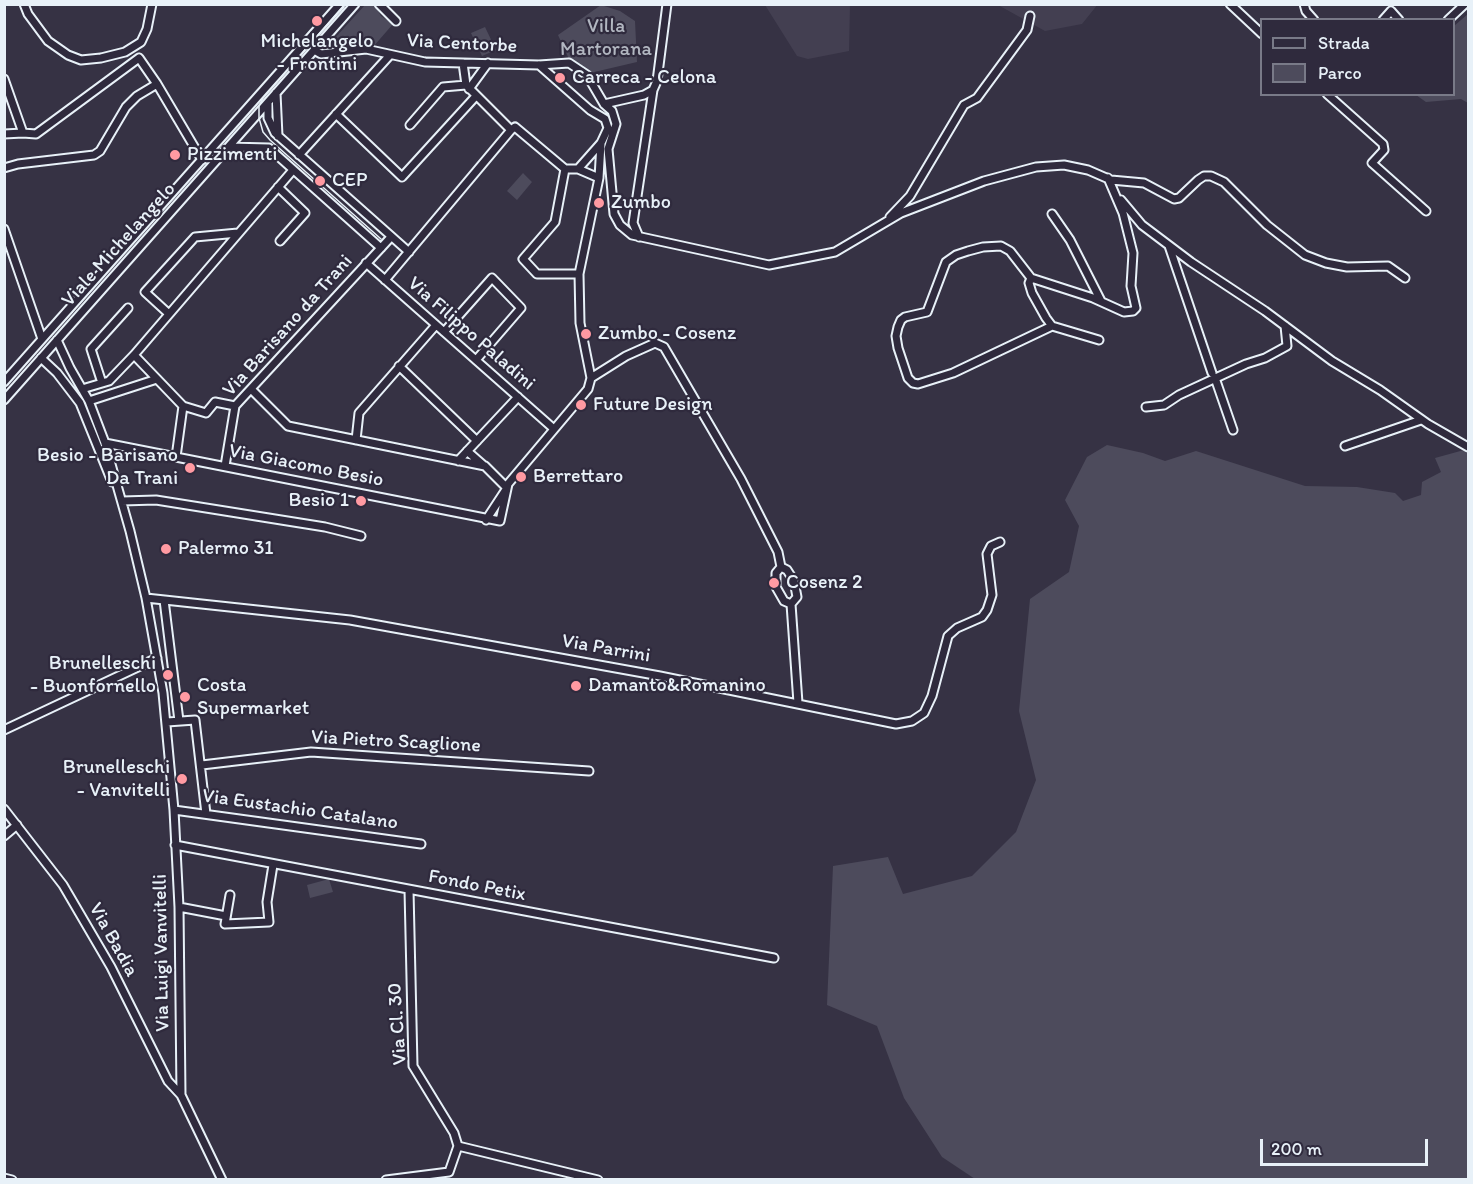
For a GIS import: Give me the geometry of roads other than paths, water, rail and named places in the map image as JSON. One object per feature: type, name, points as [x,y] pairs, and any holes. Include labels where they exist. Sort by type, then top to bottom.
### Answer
[{"type":"street","points":[[24,4],[28,14],[48,41],[68,55],[81,60],[125,52],[141,42],[147,29],[152,4]]},
{"type":"street","name":"Viale Michelangelo","points":[[4,382],[340,4]]},
{"type":"street","name":"Viale Michelangelo","points":[[4,400],[355,4]]},
{"type":"street","points":[[379,4],[396,21]]},
{"type":"street","points":[[667,4],[657,81],[652,90],[633,222],[639,237],[770,265],[835,252],[901,213],[974,185],[1036,167],[1064,165],[1088,170],[1108,178],[1144,183],[1174,199],[1179,198],[1197,180],[1204,176],[1211,176],[1224,182],[1267,225],[1305,255],[1326,263],[1347,267],[1388,266],[1405,278]]},
{"type":"street","points":[[1230,4],[1260,32]]},
{"type":"street","points":[[1304,4],[1306,11],[1312,18]]},
{"type":"street","points":[[1450,18],[1465,4]]},
{"type":"street","points":[[1385,18],[1392,11],[1397,18]]},
{"type":"street","points":[[881,225],[910,196],[964,105],[977,98],[1001,66],[1027,30],[1030,16]]},
{"type":"street","points":[[134,46],[139,53],[139,58],[202,160]]},
{"type":"street","name":"Via Centorbe","points":[[314,50],[317,53],[326,54],[360,49],[425,62],[539,65],[569,63],[587,75],[604,104],[612,111],[616,124],[608,149],[614,214],[620,225],[632,235],[639,237]]},
{"type":"street","points":[[299,155],[390,55]]},
{"type":"street","points":[[4,134],[36,134],[139,58]]},
{"type":"street","points":[[463,63],[467,87],[511,130]]},
{"type":"street","points":[[410,125],[443,87],[467,87],[488,63]]},
{"type":"street","points":[[539,65],[590,110],[605,119],[608,128],[601,143],[578,170]]},
{"type":"street","points":[[4,79],[23,133]]},
{"type":"street","points":[[4,168],[18,164],[94,155],[100,151],[126,107],[137,96],[157,84]]},
{"type":"street","points":[[604,104],[644,95],[652,90]]},
{"type":"street","name":"Via Filippo Paladini","points":[[273,96],[267,114],[270,126],[278,136],[409,252]]},
{"type":"street","points":[[336,114],[402,177],[476,96]]},
{"type":"street","points":[[1329,96],[1383,144],[1384,150],[1372,163],[1426,211]]},
{"type":"street","points":[[385,280],[515,127],[565,169],[578,170],[599,178]]},
{"type":"street","points":[[486,520],[508,484],[588,389],[591,378],[580,323],[579,274],[599,178],[601,143]]},
{"type":"street","points":[[229,147],[268,148],[381,248]]},
{"type":"street","points":[[565,169],[555,222],[523,259],[537,274],[579,274]]},
{"type":"street","points":[[82,388],[109,381],[293,170]]},
{"type":"street","points":[[1053,326],[980,362],[918,384],[913,383],[905,372],[896,336],[901,320],[927,312],[946,262],[956,255],[983,247],[1001,246],[1011,251],[1031,278],[1101,301],[1124,312],[1131,312],[1136,308],[1131,286],[1133,253],[1123,213],[1108,178]]},
{"type":"street","points":[[179,186],[186,194]]},
{"type":"street","points":[[278,187],[305,213],[280,241]]},
{"type":"street","points":[[1112,188],[1134,217],[1191,262],[1265,311],[1332,360],[1422,420],[1468,447]]},
{"type":"street","points":[[1052,214],[1070,240],[1101,301]]},
{"type":"street","points":[[4,229],[42,339]]},
{"type":"street","points":[[169,314],[145,292],[195,237],[238,233]]},
{"type":"street","name":"Via Barisano da Trani","points":[[225,466],[235,406],[391,237]]},
{"type":"street","points":[[1168,244],[1233,430]]},
{"type":"street","name":"Via Filippo Paladini","points":[[366,264],[554,429]]},
{"type":"street","points":[[444,332],[492,278],[521,308],[476,360]]},
{"type":"street","points":[[1031,278],[1029,283],[1032,293],[1053,326],[1099,340]]},
{"type":"street","points":[[102,383],[92,349],[128,308]]},
{"type":"street","points":[[356,440],[359,413],[436,325]]},
{"type":"street","points":[[1146,407],[1164,405],[1214,376],[1265,358],[1287,346],[1285,326]]},
{"type":"street","points":[[57,340],[89,401],[105,443],[122,501]]},
{"type":"street","points":[[591,378],[626,356],[655,343],[664,347],[741,479],[778,552],[781,567]]},
{"type":"street","points":[[134,355],[183,406],[206,413],[215,402],[235,406]]},
{"type":"street","points":[[41,358],[80,402],[122,501]]},
{"type":"street","points":[[399,366],[477,441]]},
{"type":"street","points":[[89,401],[157,379]]},
{"type":"street","points":[[251,388],[288,426],[484,466]]},
{"type":"street","points":[[458,461],[518,397]]},
{"type":"street","points":[[176,457],[183,406]]},
{"type":"street","points":[[1345,446],[1422,420]]},
{"type":"street","name":"Via Giacomo Besio","points":[[105,443],[486,520],[500,521],[507,488]]},
{"type":"street","points":[[467,451],[507,488]]},
{"type":"street","points":[[122,501],[156,500],[325,527],[362,536]]},
{"type":"street","name":"Via Luigi Vanvitelli","points":[[122,501],[146,598],[167,722],[179,907],[181,1095]]},
{"type":"street","name":"Via Parrini","points":[[146,598],[350,620],[660,676],[896,724],[912,721],[924,713],[932,696],[948,636],[957,628],[982,616],[987,610],[992,595],[987,554],[991,546],[1000,542]]},
{"type":"street","points":[[781,567],[787,570],[794,581],[797,597],[791,604],[798,703]]},
{"type":"street","points":[[781,567],[776,573],[776,587],[784,601],[791,604]]},
{"type":"street","points":[[164,600],[179,721]]},
{"type":"street","points":[[4,730],[157,657]]},
{"type":"street","points":[[167,722],[195,720],[206,814]]},
{"type":"street","name":"Via Pietro Scaglione","points":[[201,765],[311,752],[589,771]]},
{"type":"street","name":"Via Badia","points":[[4,809],[63,885],[111,967],[168,1081],[181,1095]]},
{"type":"street","name":"Via Eustachio Catalano","points":[[174,810],[421,844]]},
{"type":"street","points":[[4,836],[18,825]]},
{"type":"street","name":"Fondo Petix","points":[[175,845],[774,958]]},
{"type":"street","points":[[230,895],[225,924],[269,922],[267,902],[273,865]]},
{"type":"street","name":"Via Cl. 30","points":[[409,890],[413,1066],[454,1133],[458,1146]]},
{"type":"street","points":[[179,907],[226,916]]},
{"type":"street","points":[[181,1095],[222,1179]]},
{"type":"street","points":[[386,1179],[449,1172],[458,1146],[597,1179]]},
{"type":"street","points":[[4,1178],[12,1179]]},
{"type":"tram line","points":[[345,4],[263,98],[259,106],[259,118],[263,132],[270,140],[381,239]]},
{"type":"place","name":"Michelangelo - Frontini","points":[[317,21]]},
{"type":"place","name":"Carreca - Celona","points":[[560,78]]},
{"type":"place","name":"Pizzimenti","points":[[175,155]]},
{"type":"place","name":"CEP","points":[[320,181]]},
{"type":"place","name":"Zumbo","points":[[599,203]]},
{"type":"place","name":"Zumbo - Cosenz","points":[[586,334]]},
{"type":"place","name":"Future Design","points":[[581,405]]},
{"type":"place","name":"Besio - Barisano Da Trani","points":[[190,468]]},
{"type":"place","name":"Berrettaro","points":[[521,477]]},
{"type":"place","name":"Besio 1","points":[[361,501]]},
{"type":"place","name":"Palermo 31","points":[[166,549]]},
{"type":"place","name":"Cosenz 2","points":[[774,583]]},
{"type":"place","name":"Brunelleschi - Buonfornello","points":[[168,675]]},
{"type":"place","name":"Damanto&Romanino","points":[[576,686]]},
{"type":"place","name":"Costa Supermarket","points":[[185,697]]},
{"type":"place","name":"Brunelleschi - Vanvitelli","points":[[182,779]]},
{"type":"park label","name":"Villa Martorana","points":[[606,38]]}]
